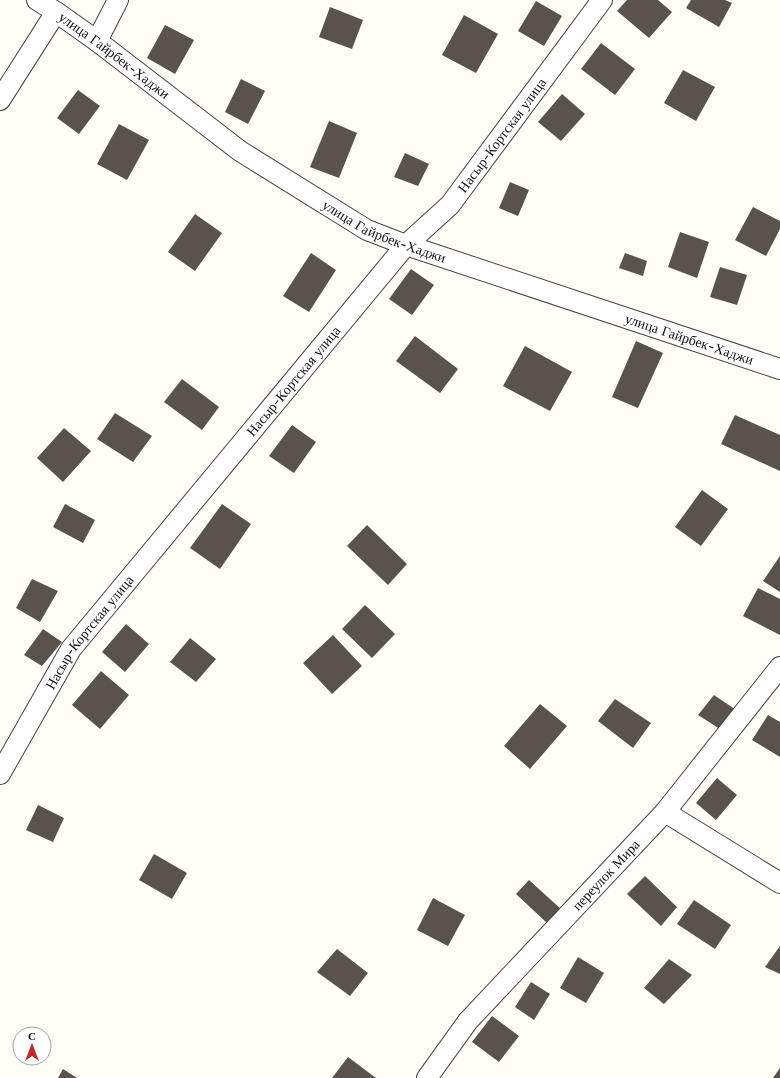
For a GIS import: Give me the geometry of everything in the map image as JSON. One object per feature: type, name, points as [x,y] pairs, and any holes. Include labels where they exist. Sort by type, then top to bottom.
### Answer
[{"type":"street","name":"улица Гайрбек-Хаджи","points":[[38,0],[97,41],[240,151],[368,230],[780,369]]},
{"type":"street","points":[[97,41],[118,0]]},
{"type":"street","name":"Насыр-Кортская улица","points":[[0,774],[71,649],[406,244],[450,205],[602,0]]},
{"type":"street","points":[[0,100],[56,12]]},
{"type":"street","name":"переулок Мира","points":[[427,1078],[468,1021],[665,812],[780,667]]},
{"type":"street","points":[[665,812],[780,883]]},
{"type":"building","points":[[627,0],[658,0],[672,12],[649,38],[617,11]]},
{"type":"building","points":[[691,0],[725,0],[732,3],[719,27],[686,8]]},
{"type":"building","points":[[536,1],[562,16],[544,46],[518,31]]},
{"type":"building","points":[[330,7],[363,20],[352,49],[319,37]]},
{"type":"building","points":[[464,15],[498,34],[476,73],[442,55]]},
{"type":"building","points":[[165,25],[194,40],[175,74],[147,58]]},
{"type":"building","points":[[601,43],[635,69],[615,95],[581,69]]},
{"type":"building","points":[[683,70],[715,87],[696,121],[664,103]]},
{"type":"building","points":[[241,79],[265,91],[248,124],[225,112]]},
{"type":"building","points":[[78,90],[100,106],[79,134],[57,118]]},
{"type":"building","points":[[562,94],[585,114],[561,141],[538,122]]},
{"type":"building","points":[[329,121],[357,133],[339,178],[310,167]]},
{"type":"building","points":[[119,124],[149,140],[127,180],[97,164]]},
{"type":"building","points":[[405,153],[429,164],[418,186],[394,177]]},
{"type":"building","points":[[510,182],[529,190],[518,216],[499,208]]},
{"type":"building","points":[[753,207],[780,221],[780,229],[766,256],[735,240]]},
{"type":"building","points":[[195,214],[222,233],[195,271],[168,252]]},
{"type":"building","points":[[680,232],[709,242],[697,278],[668,267]]},
{"type":"building","points":[[311,253],[336,270],[309,312],[283,296]]},
{"type":"building","points":[[625,253],[647,261],[643,276],[619,268]]},
{"type":"building","points":[[720,267],[747,275],[737,305],[710,297]]},
{"type":"building","points":[[411,269],[434,285],[412,315],[389,299]]},
{"type":"building","points":[[415,336],[458,369],[440,393],[396,361]]},
{"type":"building","points":[[636,341],[663,353],[638,408],[612,397]]},
{"type":"building","points":[[525,346],[572,372],[550,411],[503,386]]},
{"type":"building","points":[[182,379],[219,407],[202,430],[164,402]]},
{"type":"building","points":[[115,413],[152,436],[133,462],[97,439]]},
{"type":"building","points":[[735,415],[780,435],[780,471],[721,444]]},
{"type":"building","points":[[292,425],[316,442],[294,473],[269,456]]},
{"type":"building","points":[[64,428],[91,451],[63,482],[37,458]]},
{"type":"building","points":[[702,490],[728,509],[701,546],[675,527]]},
{"type":"building","points":[[65,504],[95,520],[83,543],[53,527]]},
{"type":"building","points":[[222,504],[251,524],[220,569],[190,548]]},
{"type":"building","points":[[367,525],[407,564],[388,585],[347,546]]},
{"type":"building","points":[[780,556],[780,592],[763,581]]},
{"type":"building","points":[[32,579],[58,591],[40,622],[16,608]]},
{"type":"building","points":[[758,588],[780,599],[780,635],[743,616]]},
{"type":"building","points":[[365,605],[395,634],[372,658],[342,629]]},
{"type":"building","points":[[126,624],[149,644],[125,672],[102,652]]},
{"type":"building","points":[[43,629],[62,642],[42,666],[24,655]]},
{"type":"building","points":[[333,635],[362,666],[332,694],[303,663]]},
{"type":"building","points":[[190,638],[216,659],[196,682],[170,662]]},
{"type":"building","points":[[101,671],[129,695],[100,729],[72,705]]},
{"type":"building","points":[[714,695],[736,710],[720,729],[698,715]]},
{"type":"building","points":[[615,699],[651,723],[633,748],[598,721]]},
{"type":"building","points":[[540,704],[567,726],[530,769],[504,746]]},
{"type":"building","points":[[768,715],[780,722],[780,757],[752,740]]},
{"type":"building","points":[[717,778],[737,795],[716,820],[696,803]]},
{"type":"building","points":[[38,805],[64,818],[53,842],[26,830]]},
{"type":"building","points":[[154,854],[187,873],[172,899],[139,880]]},
{"type":"building","points":[[645,876],[677,907],[661,926],[627,894]]},
{"type":"building","points":[[529,880],[562,910],[547,923],[516,894]]},
{"type":"building","points":[[433,898],[465,915],[448,946],[417,930]]},
{"type":"building","points":[[694,900],[731,925],[715,949],[677,924]]},
{"type":"building","points":[[780,946],[780,974],[765,967]]},
{"type":"building","points":[[337,949],[368,973],[350,996],[317,972]]},
{"type":"building","points":[[578,957],[604,973],[586,1003],[560,988]]},
{"type":"building","points":[[669,959],[692,975],[664,1004],[644,988]]},
{"type":"building","points":[[531,982],[550,994],[534,1020],[515,1007]]},
{"type":"building","points":[[492,1016],[519,1036],[499,1062],[472,1042]]},
{"type":"building","points":[[348,1057],[376,1078],[332,1078]]},
{"type":"building","points":[[780,1068],[780,1078],[773,1078]]},
{"type":"building","points":[[63,1069],[77,1078],[58,1078]]}]
